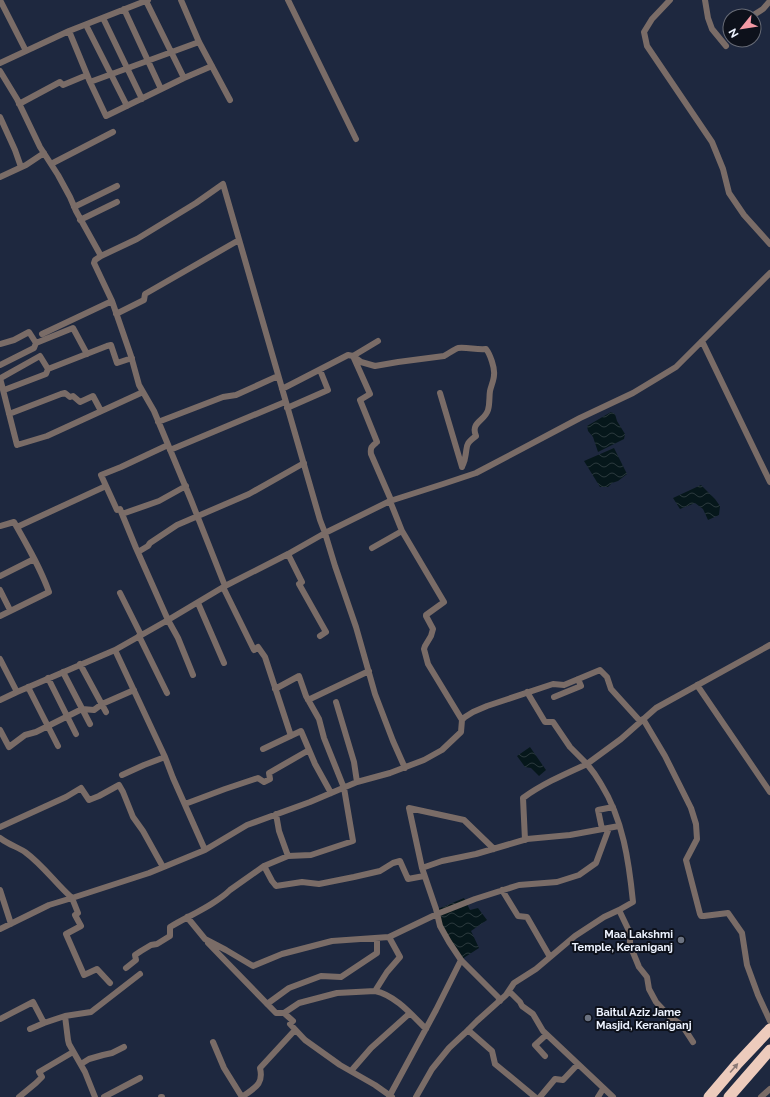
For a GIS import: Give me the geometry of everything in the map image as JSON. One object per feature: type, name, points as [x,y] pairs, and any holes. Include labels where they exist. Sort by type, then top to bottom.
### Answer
[{"type":"highway","points":[[709,1097],[770,1029]]},
{"type":"highway","points":[[729,1097],[770,1050]]},
{"type":"street","points":[[0,0],[26,51]]},
{"type":"street","points":[[0,64],[69,31],[147,0],[184,78]]},
{"type":"street","points":[[182,0],[200,42],[230,100]]},
{"type":"street","points":[[288,0],[356,139]]},
{"type":"street","points":[[670,0],[652,19],[644,32],[647,46],[712,142],[729,193],[744,215],[770,244]]},
{"type":"street","points":[[705,0],[708,18],[712,29],[722,41]]},
{"type":"street","points":[[762,10],[770,1]]},
{"type":"street","points":[[124,9],[161,89]]},
{"type":"street","points":[[103,18],[142,99]]},
{"type":"street","points":[[86,24],[127,106]]},
{"type":"street","points":[[69,31],[106,116],[212,66]]},
{"type":"street","points":[[90,82],[200,42]]},
{"type":"street","points":[[0,71],[20,104],[44,153],[67,192],[80,220],[101,256]]},
{"type":"street","points":[[20,104],[60,82],[63,85],[87,75]]},
{"type":"street","points":[[0,117],[22,167]]},
{"type":"street","points":[[51,164],[113,132]]},
{"type":"street","points":[[0,175],[22,167],[44,153]]},
{"type":"street","points":[[291,736],[265,657],[258,647],[254,650],[224,587],[186,486],[154,411],[139,385],[132,358],[112,301],[94,263],[95,260],[101,256],[137,239],[224,184],[320,520],[356,627],[375,694],[405,768]]},
{"type":"street","points":[[74,207],[117,186]]},
{"type":"street","points":[[80,220],[117,202]]},
{"type":"street","points":[[116,314],[144,300],[145,294],[239,240]]},
{"type":"street","points":[[0,700],[115,650],[224,587],[390,500],[476,473],[580,418],[633,394],[676,367],[770,273]]},
{"type":"street","points":[[42,334],[112,301]]},
{"type":"street","points":[[0,365],[34,348],[36,343],[73,328],[87,354]]},
{"type":"street","points":[[0,344],[14,340],[29,332],[36,343]]},
{"type":"street","points":[[282,389],[348,355],[352,356],[378,341]]},
{"type":"street","points":[[702,341],[770,482]]},
{"type":"street","points":[[4,390],[46,374],[48,369],[111,345],[116,363],[132,358]]},
{"type":"street","points":[[352,356],[361,362],[375,366],[444,356],[450,354],[458,348],[479,350],[486,349],[489,353],[495,374],[490,391],[488,411],[476,424],[474,431],[476,436],[466,445],[465,458],[462,467]]},
{"type":"street","points":[[48,369],[40,356],[0,378],[17,445],[47,436],[143,392]]},
{"type":"street","points":[[0,929],[49,905],[120,883],[205,850],[247,825],[310,802],[357,782],[390,773],[424,760],[442,750],[461,732],[462,720],[428,664],[424,649],[433,629],[426,615],[444,602],[402,531],[371,454],[371,446],[377,442],[360,400],[370,394],[352,356]]},
{"type":"street","points":[[193,675],[178,638],[168,620],[122,514],[120,510],[117,510],[101,475],[169,448],[328,390],[320,370]]},
{"type":"street","points":[[158,422],[223,397],[236,395],[278,376]]},
{"type":"street","points":[[9,414],[65,393],[70,397],[73,396],[80,402],[93,396],[100,411]]},
{"type":"street","points":[[440,393],[464,476]]},
{"type":"street","points":[[138,552],[177,525],[249,494],[304,463]]},
{"type":"street","points":[[17,527],[106,486]]},
{"type":"street","points":[[122,514],[159,501],[186,486]]},
{"type":"street","points":[[0,526],[14,522],[44,578],[49,592],[0,616]]},
{"type":"street","points":[[372,548],[402,531]]},
{"type":"street","points":[[288,554],[302,582],[299,584],[326,632],[320,636]]},
{"type":"street","points":[[0,576],[34,559]]},
{"type":"street","points":[[0,590],[10,610]]},
{"type":"street","points":[[120,593],[167,693]]},
{"type":"street","points":[[198,603],[224,663]]},
{"type":"street","points":[[525,840],[522,798],[542,786],[587,764],[621,739],[656,708],[770,645]]},
{"type":"street","points":[[115,650],[165,757],[205,850]]},
{"type":"street","points":[[0,658],[17,692]]},
{"type":"street","points":[[80,664],[106,712]]},
{"type":"street","points":[[462,720],[473,712],[487,706],[553,684],[564,685],[600,670],[607,677],[611,689],[641,720],[665,756],[691,808],[696,824],[697,839],[686,860],[700,914],[701,916],[704,916],[728,913],[742,933],[747,965],[758,995],[770,1021]]},
{"type":"street","points":[[308,700],[369,671]]},
{"type":"street","points":[[64,672],[90,724]]},
{"type":"street","points":[[126,968],[136,960],[135,956],[141,951],[170,936],[170,927],[225,895],[264,866],[288,856],[311,855],[353,842],[344,788],[324,738],[319,719],[308,700],[299,676],[275,689]]},
{"type":"street","points":[[48,678],[76,734]]},
{"type":"street","points":[[554,698],[581,686],[578,679]]},
{"type":"street","points":[[697,685],[770,792]]},
{"type":"street","points":[[28,687],[58,746]]},
{"type":"street","points":[[0,730],[9,747],[25,735],[36,732],[82,709],[94,710],[102,704],[134,690]]},
{"type":"street","points":[[416,1097],[432,1069],[444,1053],[506,995],[514,983],[536,969],[575,936],[604,917],[633,902],[627,850],[613,807],[602,784],[587,764],[570,747],[553,722],[545,722],[527,692]]},
{"type":"street","points":[[336,702],[354,762],[357,782]]},
{"type":"street","points":[[263,749],[301,731],[314,764],[331,793]]},
{"type":"street","points":[[185,804],[225,788],[258,778],[264,782],[270,779],[269,773],[309,750]]},
{"type":"street","points":[[122,775],[165,757]]},
{"type":"street","points":[[0,827],[66,797],[80,788],[89,800],[119,785],[133,817],[143,831],[163,867]]},
{"type":"street","points":[[602,829],[598,810],[613,807]]},
{"type":"street","points":[[494,849],[464,820],[409,808],[424,876],[432,895],[440,926],[448,942],[461,960],[500,1000]]},
{"type":"street","points":[[276,814],[279,831],[288,856]]},
{"type":"street","points":[[422,868],[442,861],[525,840],[570,835],[619,826]]},
{"type":"street","points":[[205,939],[253,966],[282,954],[332,941],[389,937],[437,914],[502,890],[519,885],[557,882],[579,875],[596,863],[609,828]]},
{"type":"street","points":[[0,838],[24,852],[43,868],[60,888],[72,898],[78,913],[75,915],[81,926],[66,934],[84,976],[97,969],[110,983]]},
{"type":"street","points":[[264,866],[276,886],[302,882],[319,884],[347,879],[380,871],[393,863],[400,861],[408,879],[424,876]]},
{"type":"street","points":[[0,890],[11,924]]},
{"type":"street","points":[[502,890],[518,916],[527,917],[550,957]]},
{"type":"street","points":[[619,910],[630,933],[630,945],[639,967],[647,977],[649,989],[656,1002],[670,1017],[682,1025],[693,1042]]},
{"type":"street","points":[[187,917],[205,939],[276,1013],[284,1013],[299,1004],[337,993],[375,991],[382,992],[410,1012],[426,1030]]},
{"type":"street","points":[[375,991],[387,972],[400,956],[389,937]]},
{"type":"street","points":[[268,1004],[289,988],[321,976],[342,977],[377,953],[377,938]]},
{"type":"street","points":[[284,1013],[293,1021],[290,1024],[305,1040],[340,1065],[375,1085],[390,1097],[461,960]]},
{"type":"street","points":[[30,1029],[65,1016],[91,1012],[140,974]]},
{"type":"street","points":[[508,992],[512,994],[522,1006],[533,1014],[544,1031],[613,1097]]},
{"type":"street","points":[[0,1019],[33,1002],[44,1023]]},
{"type":"street","points":[[351,1071],[371,1048],[410,1012]]},
{"type":"street","points":[[65,1016],[68,1040],[73,1052],[85,1072],[95,1097]]},
{"type":"street","points":[[213,1042],[224,1068],[242,1097],[259,1085],[262,1076],[260,1068],[295,1030]]},
{"type":"street","points":[[468,1030],[492,1051],[495,1064],[535,1097]]},
{"type":"street","points":[[545,1056],[534,1045],[546,1035]]},
{"type":"street","points":[[81,1064],[89,1059],[103,1054],[112,1053],[124,1047]]},
{"type":"street","points":[[19,1097],[42,1076],[39,1072],[73,1052]]},
{"type":"street","points":[[540,1097],[555,1079],[563,1080],[578,1064]]},
{"type":"street","points":[[104,1097],[140,1078]]},
{"type":"street","points":[[598,1097],[603,1089]]},
{"type":"street","points":[[761,1097],[770,1090]]},
{"type":"water","points":[[611,412],[615,414],[617,421],[625,434],[624,439],[598,452],[593,437],[588,431],[587,426]]},
{"type":"water","points":[[614,448],[627,474],[608,487],[600,487],[584,461]]},
{"type":"water","points":[[701,485],[720,506],[719,515],[708,520],[703,509],[695,503],[680,509],[673,498]]},
{"type":"water","points":[[530,747],[546,770],[539,776],[531,768],[525,767],[517,756]]},
{"type":"water","points":[[464,898],[470,910],[478,908],[487,920],[471,931],[479,948],[462,959],[441,925],[438,909]]},
{"type":"place","name":"Maa Lakshmi Temple, Keraniganj","points":[[681,940]]},
{"type":"place","name":"Baitul Aziz Jame Masjid, Keraniganj","points":[[588,1018]]}]
